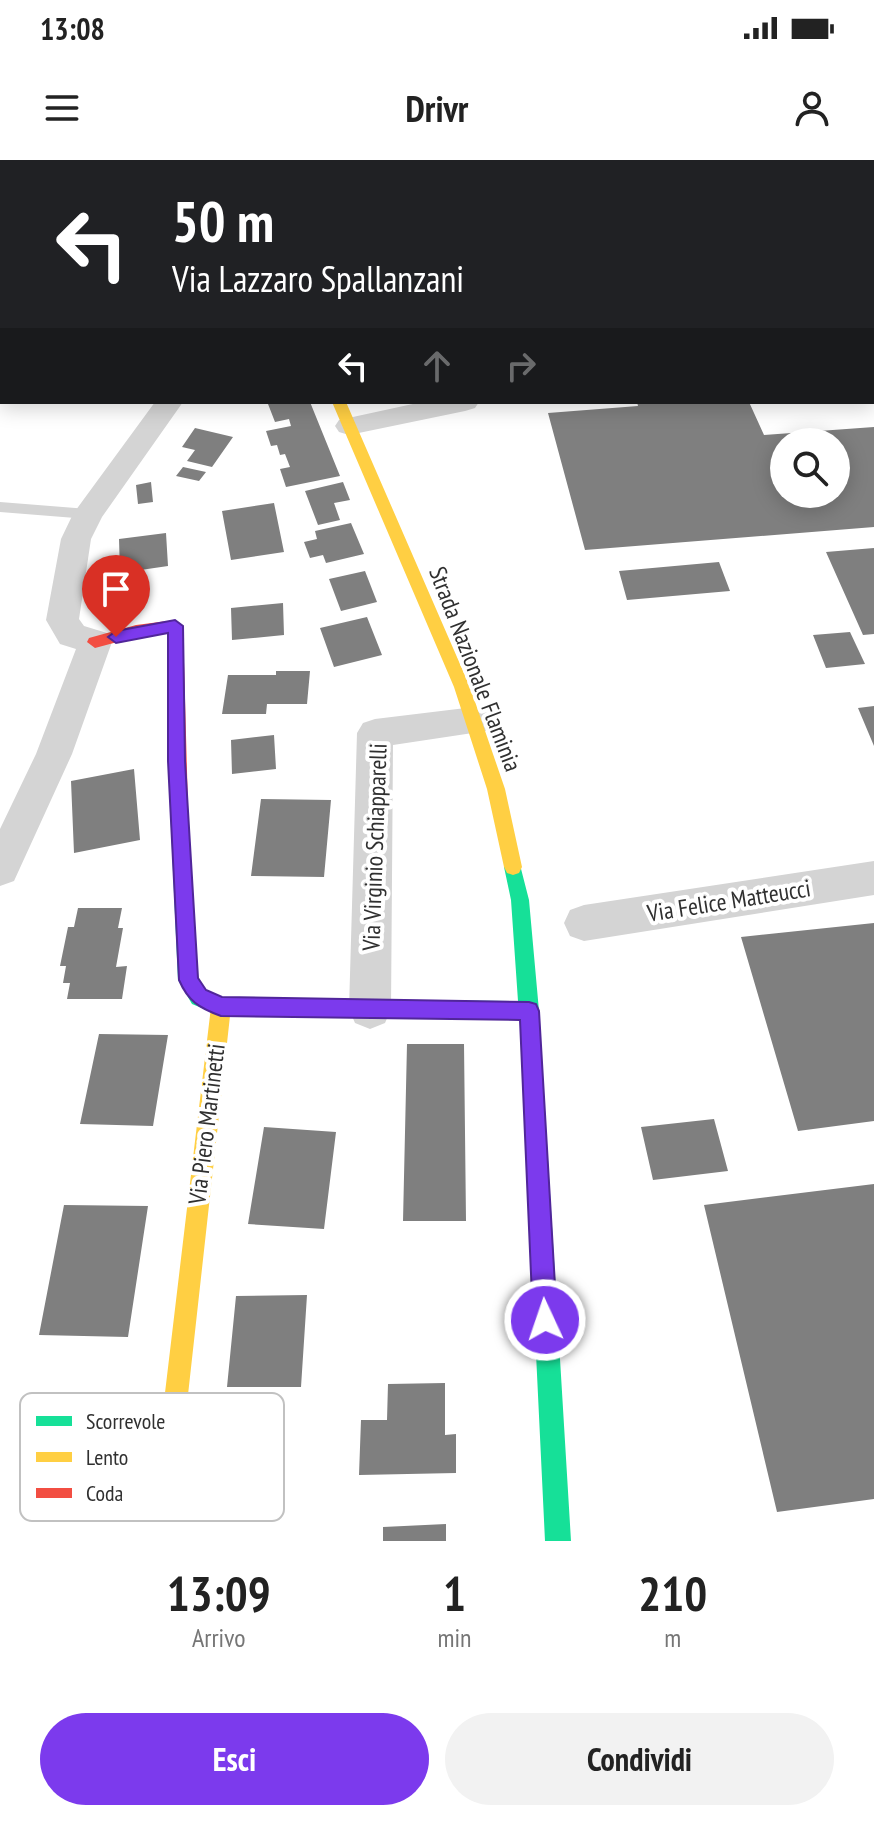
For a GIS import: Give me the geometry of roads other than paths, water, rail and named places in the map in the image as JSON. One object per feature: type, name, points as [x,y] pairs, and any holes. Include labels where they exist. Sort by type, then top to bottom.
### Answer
[{"type":"street","points":[[168,404],[88,514],[76,539],[62,620],[72,635],[95,642],[136,631],[175,626],[177,761],[188,980],[199,997],[221,1007],[529,1011]]},
{"type":"street","points":[[344,414],[449,404]]},
{"type":"street","name":"Strada Nazionale Flaminia","points":[[344,414],[462,687],[496,789],[520,900],[529,1011],[558,1541]]},
{"type":"street","points":[[0,869],[54,754],[95,642]]},
{"type":"street","name":"Via Virginio Schiapparelli","points":[[370,1009],[375,733],[474,721]]},
{"type":"street","name":"Via Felice Matteucci","points":[[584,923],[874,878]]},
{"type":"street","name":"Via Piero Martinetti","points":[[177,1393],[221,1007]]},
{"type":"lane","points":[[0,507],[88,514]]}]
